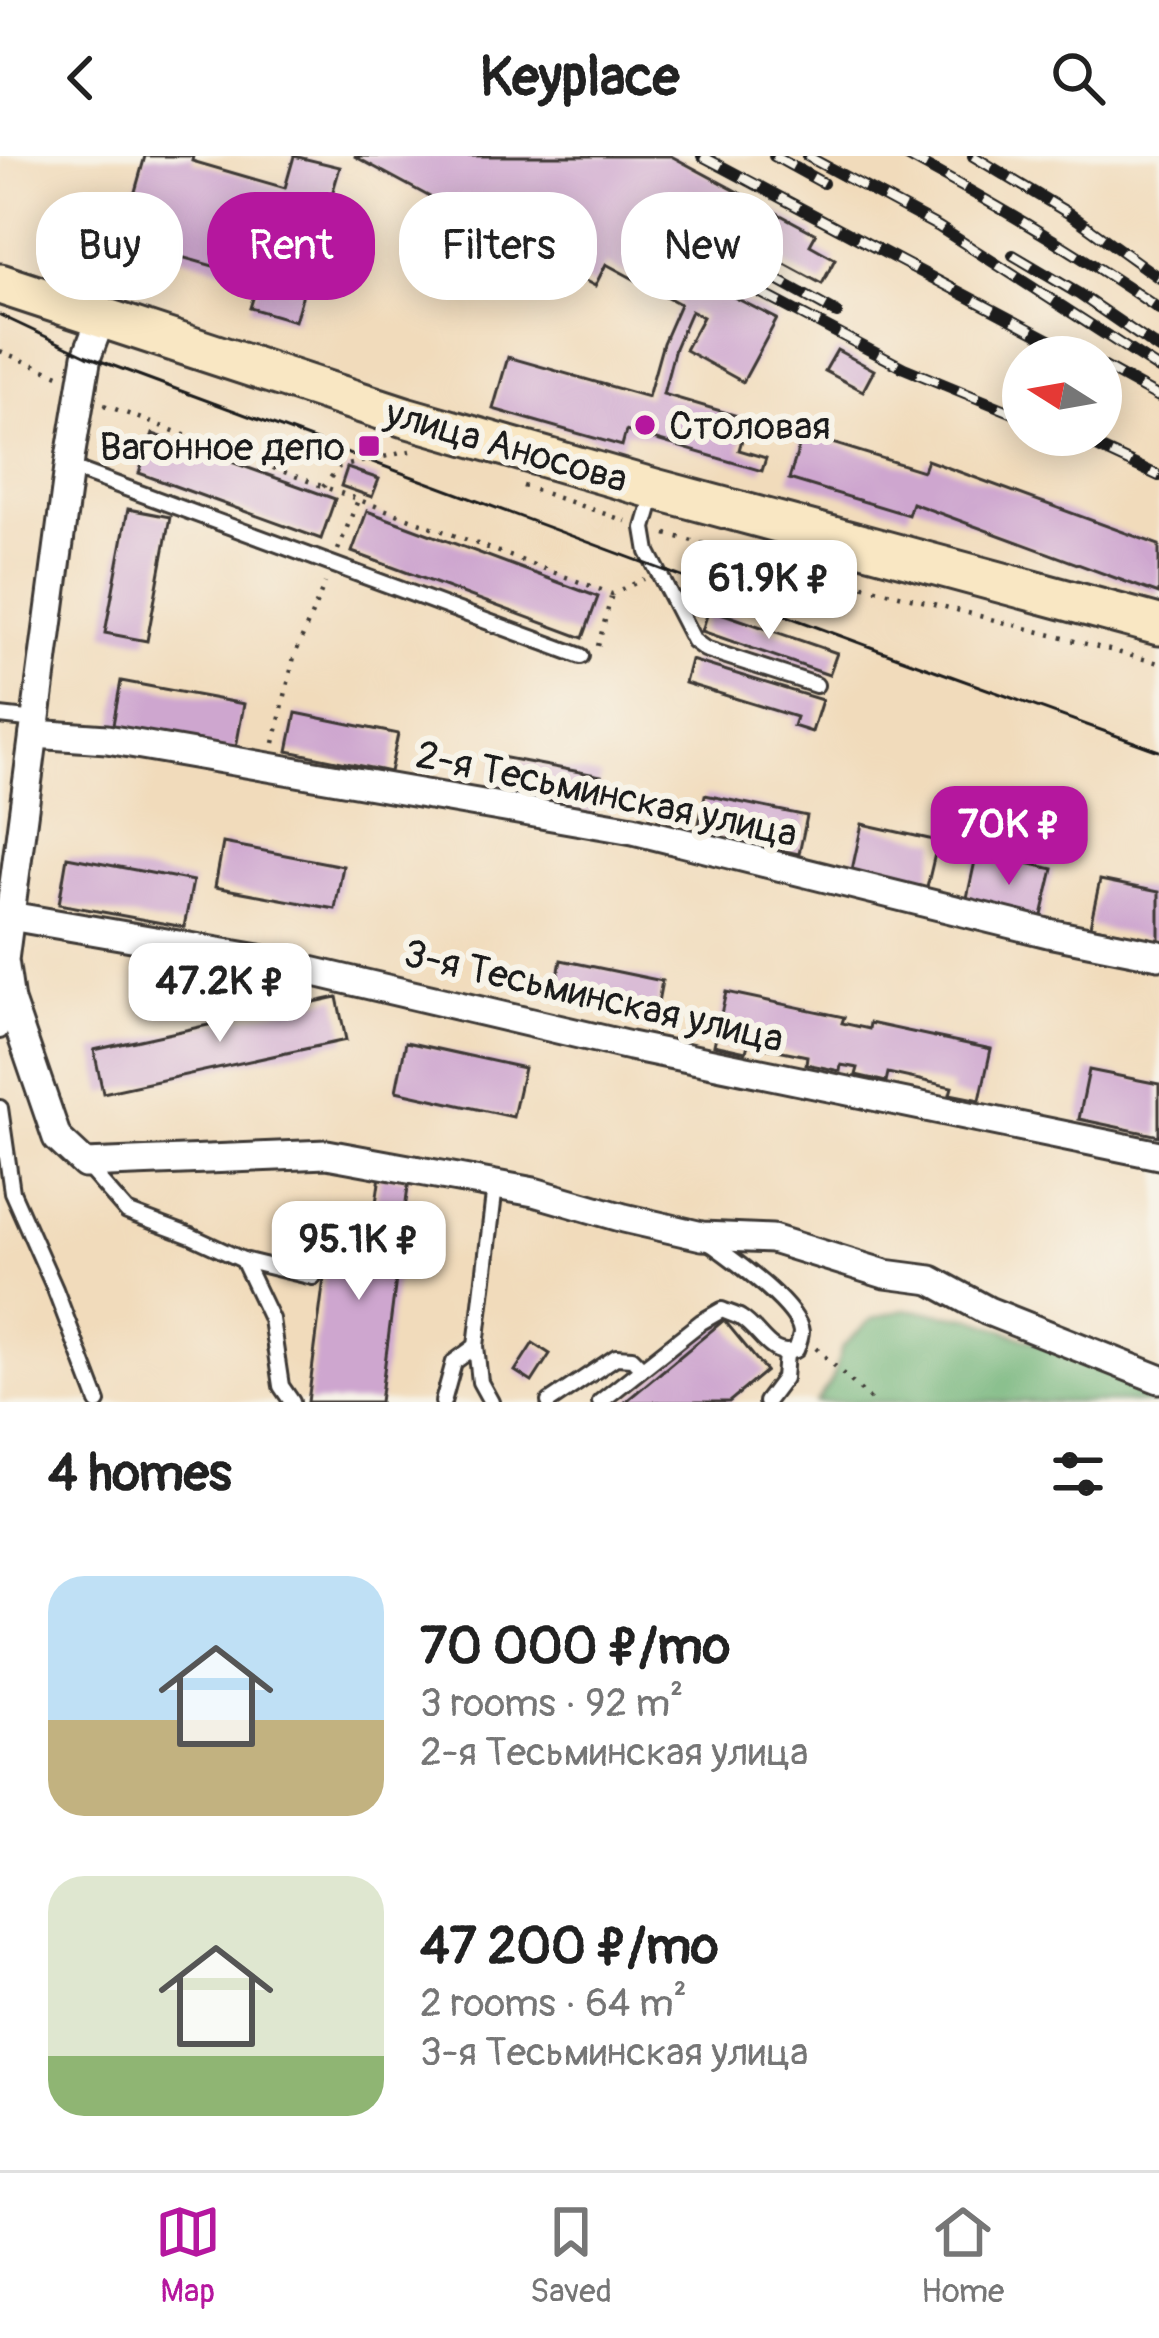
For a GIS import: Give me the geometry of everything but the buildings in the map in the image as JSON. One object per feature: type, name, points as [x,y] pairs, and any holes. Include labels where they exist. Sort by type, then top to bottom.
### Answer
[{"type":"main road","name":"улица Аносова","points":[[0,284],[405,417],[1159,625]]},
{"type":"street","points":[[102,316],[79,396],[35,727],[10,844],[5,916],[10,1001],[57,1138],[85,1164],[327,1154],[534,1192],[702,1236],[772,1239],[885,1274],[931,1280],[988,1311],[1159,1379]]},
{"type":"street","name":"2-я Тесьминская улица","points":[[35,727],[633,830],[1048,933],[1159,955]]},
{"type":"street","name":"3-я Тесьминская улица","points":[[5,916],[259,959],[630,1046],[1159,1155]]},
{"type":"lane","points":[[69,467],[581,656]]},
{"type":"lane","points":[[656,489],[644,528],[648,552],[694,641],[705,649],[816,686]]},
{"type":"lane","points":[[0,716],[35,727]]},
{"type":"lane","points":[[0,1031],[4,960]]},
{"type":"lane","points":[[0,1108],[12,1192],[98,1402]]},
{"type":"lane","points":[[85,1164],[127,1212],[242,1260],[313,1277]]},
{"type":"lane","points":[[491,1402],[480,1382],[476,1346],[495,1186]]},
{"type":"lane","points":[[600,1402],[722,1310],[742,1318],[773,1350],[786,1354],[796,1350],[802,1335],[797,1320],[778,1297],[702,1236]]},
{"type":"lane","points":[[242,1260],[271,1319],[281,1386],[292,1402]]},
{"type":"lane","points":[[443,1402],[454,1363],[476,1346]]},
{"type":"lane","points":[[766,1402],[784,1378],[786,1354]]},
{"type":"lane","points":[[549,1402],[616,1357],[632,1358],[642,1368]]},
{"type":"path","points":[[0,351],[61,376],[79,396],[612,594],[658,571]]},
{"type":"path","points":[[323,487],[339,467],[418,450]]},
{"type":"path","points":[[508,481],[644,528],[1159,663]]},
{"type":"path","points":[[270,766],[294,656],[358,500]]},
{"type":"path","points":[[581,656],[594,652],[598,645],[612,594]]},
{"type":"path","points":[[802,1335],[872,1402]]},
{"type":"green space","points":[[904,1309],[972,1318],[1159,1390],[1159,1402],[816,1402],[833,1378],[842,1347],[872,1319]]},
{"type":"tram line","points":[[0,315],[87,356],[1159,751]]},
{"type":"railway","points":[[702,156],[1042,336]]},
{"type":"railway","points":[[774,156],[823,183]]},
{"type":"railway","points":[[807,156],[939,227],[1159,369]]},
{"type":"railway","points":[[907,156],[1035,229],[1159,309]]},
{"type":"railway","points":[[973,156],[1070,214],[1159,278]]},
{"type":"railway","points":[[1013,255],[1159,349]]},
{"type":"railway","points":[[783,283],[837,313]]},
{"type":"railway","points":[[774,300],[904,368],[1002,408]]},
{"type":"railway","points":[[1122,377],[1159,397]]},
{"type":"railway","points":[[1116,456],[1159,476]]},
{"type":"place","name":"Столовая","points":[[645,425]]},
{"type":"place","name":"Вагонное депо","points":[[369,446]]}]
